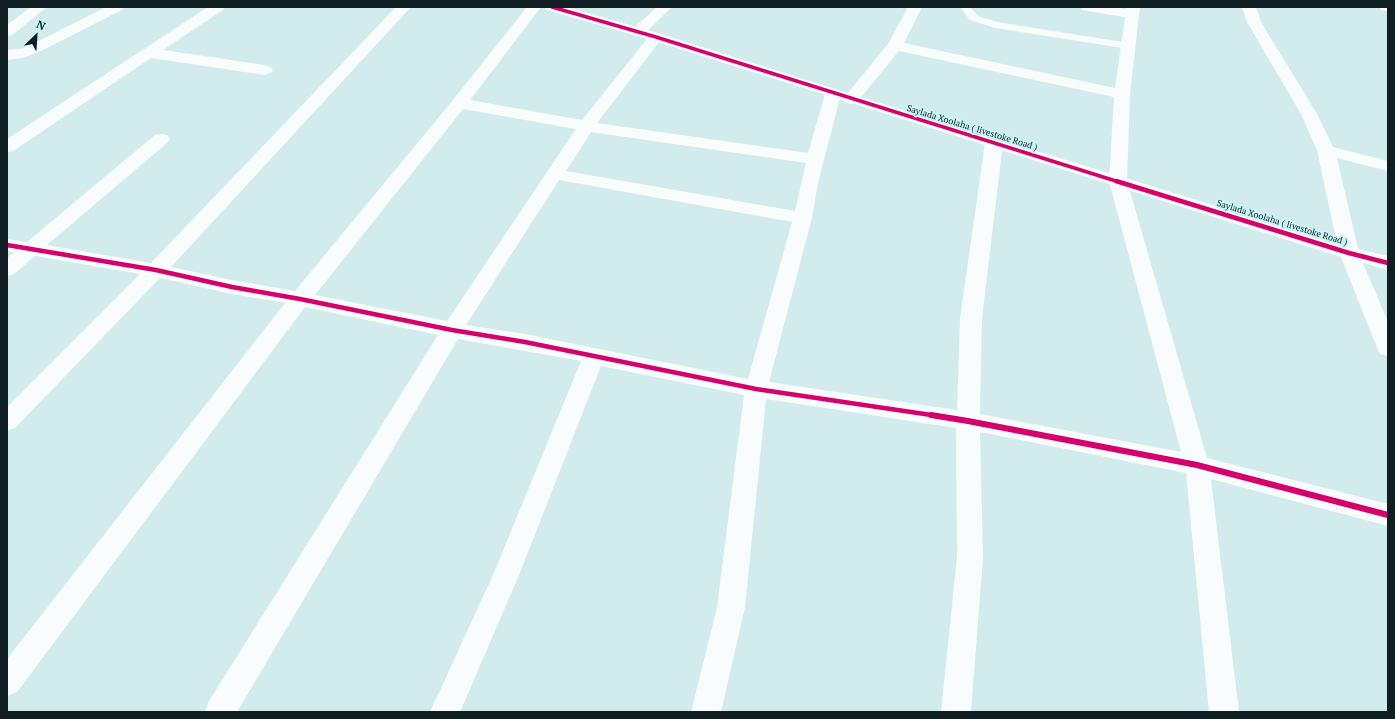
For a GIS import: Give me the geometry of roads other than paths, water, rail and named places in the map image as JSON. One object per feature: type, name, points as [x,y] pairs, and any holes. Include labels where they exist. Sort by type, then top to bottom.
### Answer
[{"type":"street","points":[[7,32],[40,7]]},
{"type":"street","points":[[7,55],[23,53],[36,48],[117,7]]},
{"type":"street","points":[[7,147],[218,7]]},
{"type":"street","points":[[7,422],[156,270],[404,7]]},
{"type":"street","points":[[7,682],[300,299],[459,103],[534,7]]},
{"type":"street","name":"Saylada Xoolaha ( livestoke Road )","points":[[552,7],[656,37],[851,100],[1350,252],[1388,262]]},
{"type":"street","points":[[638,32],[665,7]]},
{"type":"street","points":[[851,100],[895,46],[915,7]]},
{"type":"street","points":[[1087,7],[1132,11],[1130,46],[1122,94],[1118,181],[1197,465],[1224,712]]},
{"type":"street","points":[[1249,7],[1254,22],[1284,76],[1309,114],[1326,150],[1350,252],[1388,348]]},
{"type":"street","points":[[220,712],[452,330],[553,174],[586,126],[656,37]]},
{"type":"street","points":[[895,46],[1122,94]]},
{"type":"street","points":[[150,53],[265,70]]},
{"type":"street","points":[[706,712],[731,607],[756,389],[803,218],[832,94]]},
{"type":"street","points":[[459,103],[586,126],[816,159]]},
{"type":"street","points":[[7,269],[161,138]]},
{"type":"street","points":[[956,712],[970,557],[968,421],[971,318],[994,143]]},
{"type":"street","points":[[1326,150],[1388,166]]},
{"type":"street","points":[[553,174],[803,218]]},
{"type":"street","points":[[7,245],[156,270],[232,287],[300,299],[452,330],[525,342],[756,389],[968,421],[1197,465],[1388,516]]},
{"type":"street","points":[[445,712],[506,575],[594,356]]},
{"type":"lane","points":[[965,7],[974,18],[995,25],[1130,46]]}]
